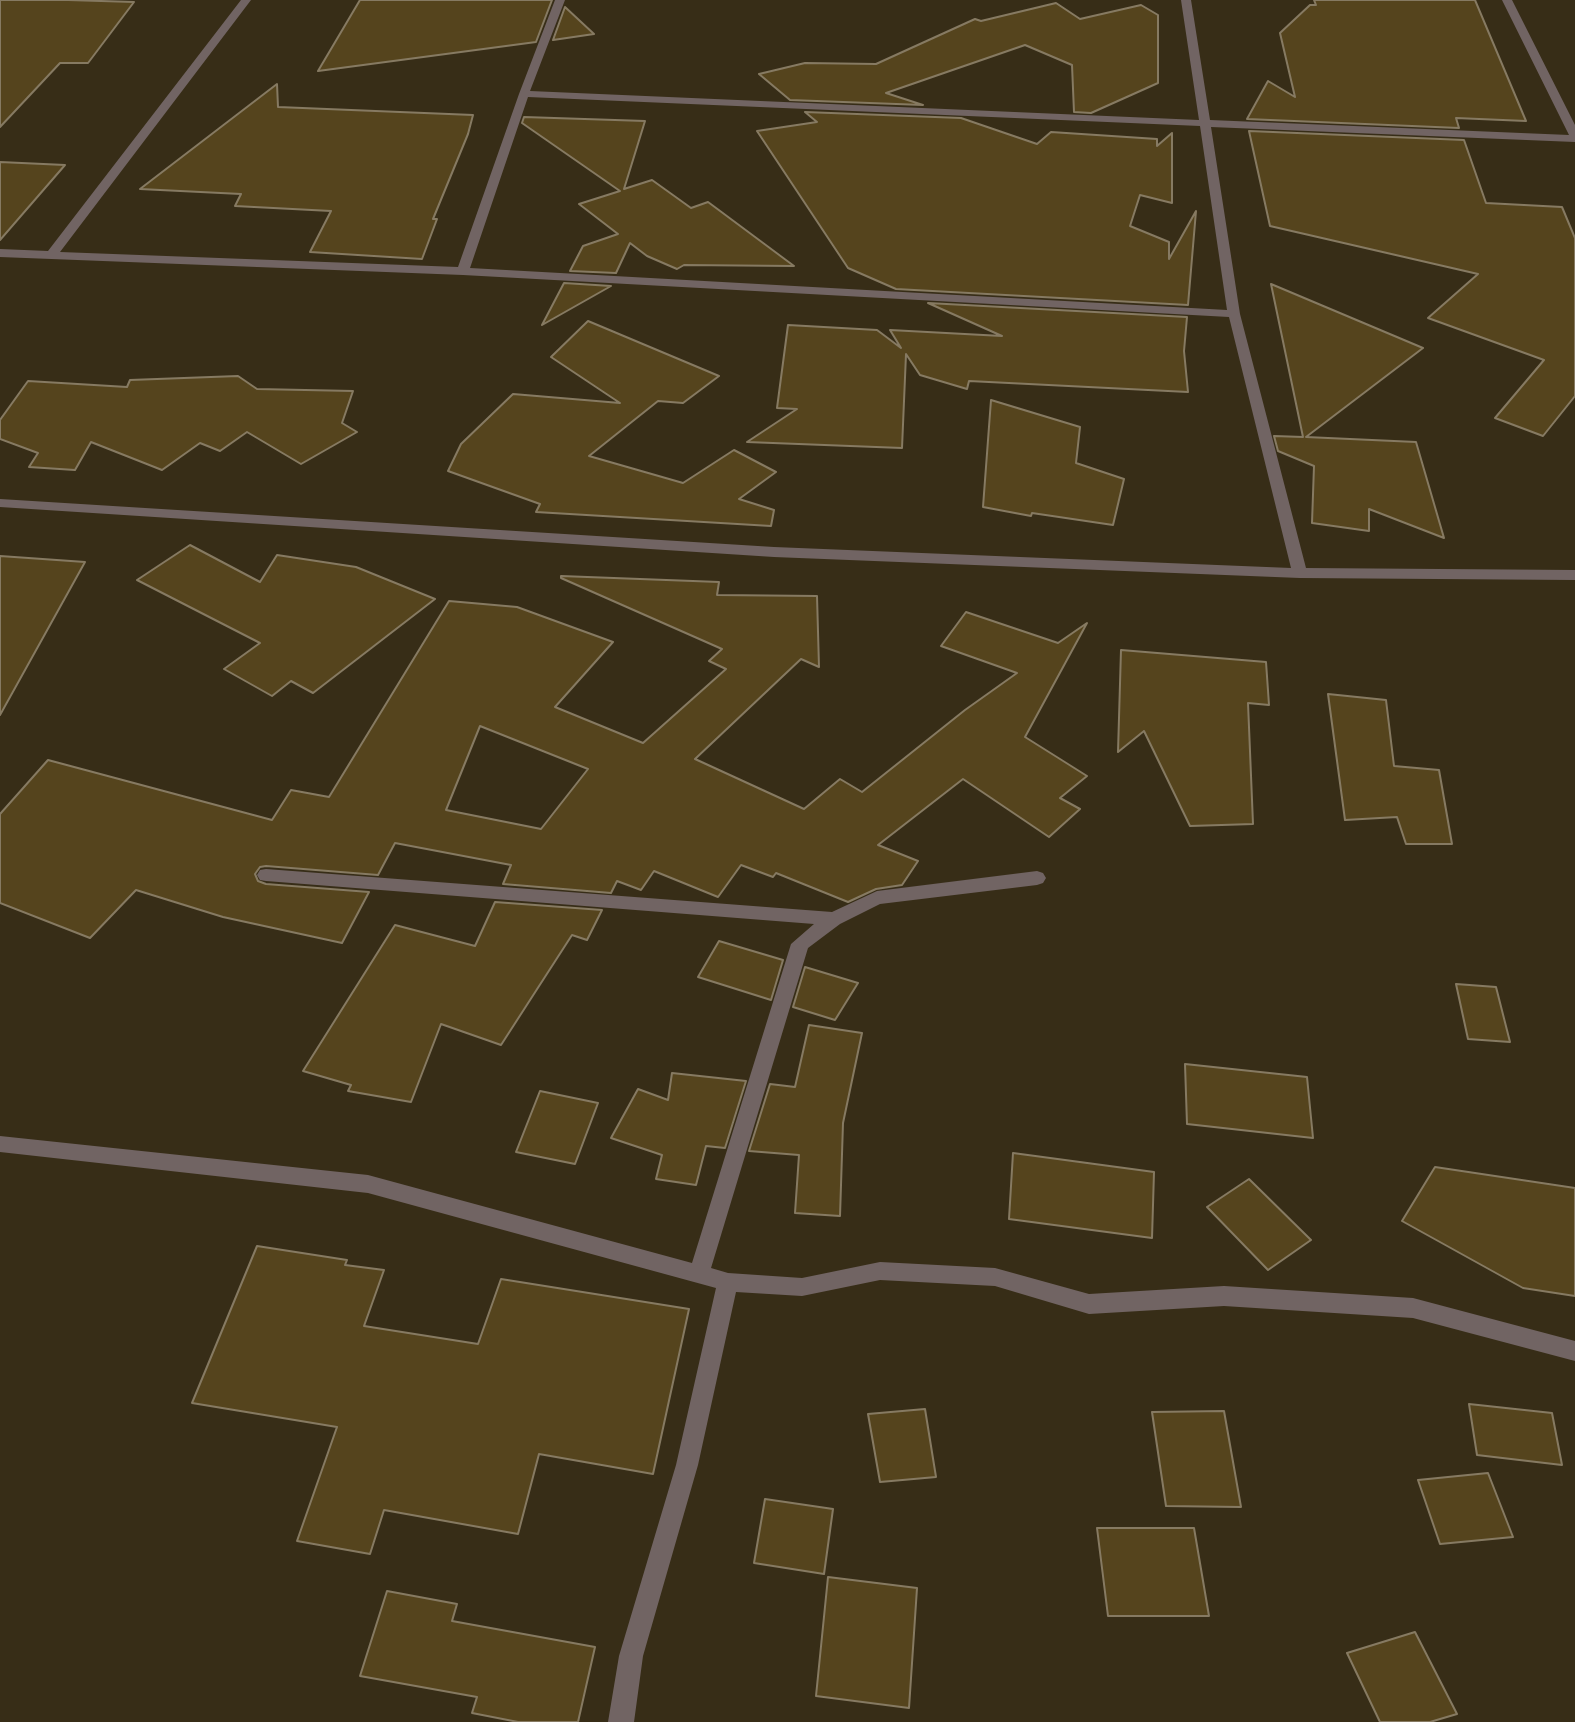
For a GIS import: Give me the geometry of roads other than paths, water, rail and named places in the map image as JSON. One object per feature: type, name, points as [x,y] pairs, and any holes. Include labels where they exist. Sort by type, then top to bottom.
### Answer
[{"type":"street","points":[[51,255],[246,0]]},
{"type":"street","points":[[463,271],[524,94],[560,0]]},
{"type":"street","points":[[1186,0],[1234,314],[1300,573]]},
{"type":"street","points":[[524,94],[1575,137],[1507,0]]},
{"type":"street","points":[[0,253],[463,271],[1234,314]]},
{"type":"street","points":[[0,503],[774,552],[1300,573],[1575,576]]},
{"type":"street","points":[[267,874],[834,919]]},
{"type":"street","points":[[699,1274],[800,944],[834,919],[877,898],[1037,878]]},
{"type":"street","points":[[0,1144],[368,1184],[728,1282],[802,1287],[880,1271],[995,1278],[1089,1304],[1224,1296],[1413,1308],[1575,1351]]},
{"type":"street","points":[[621,1722],[631,1656],[687,1465],[728,1282]]}]
